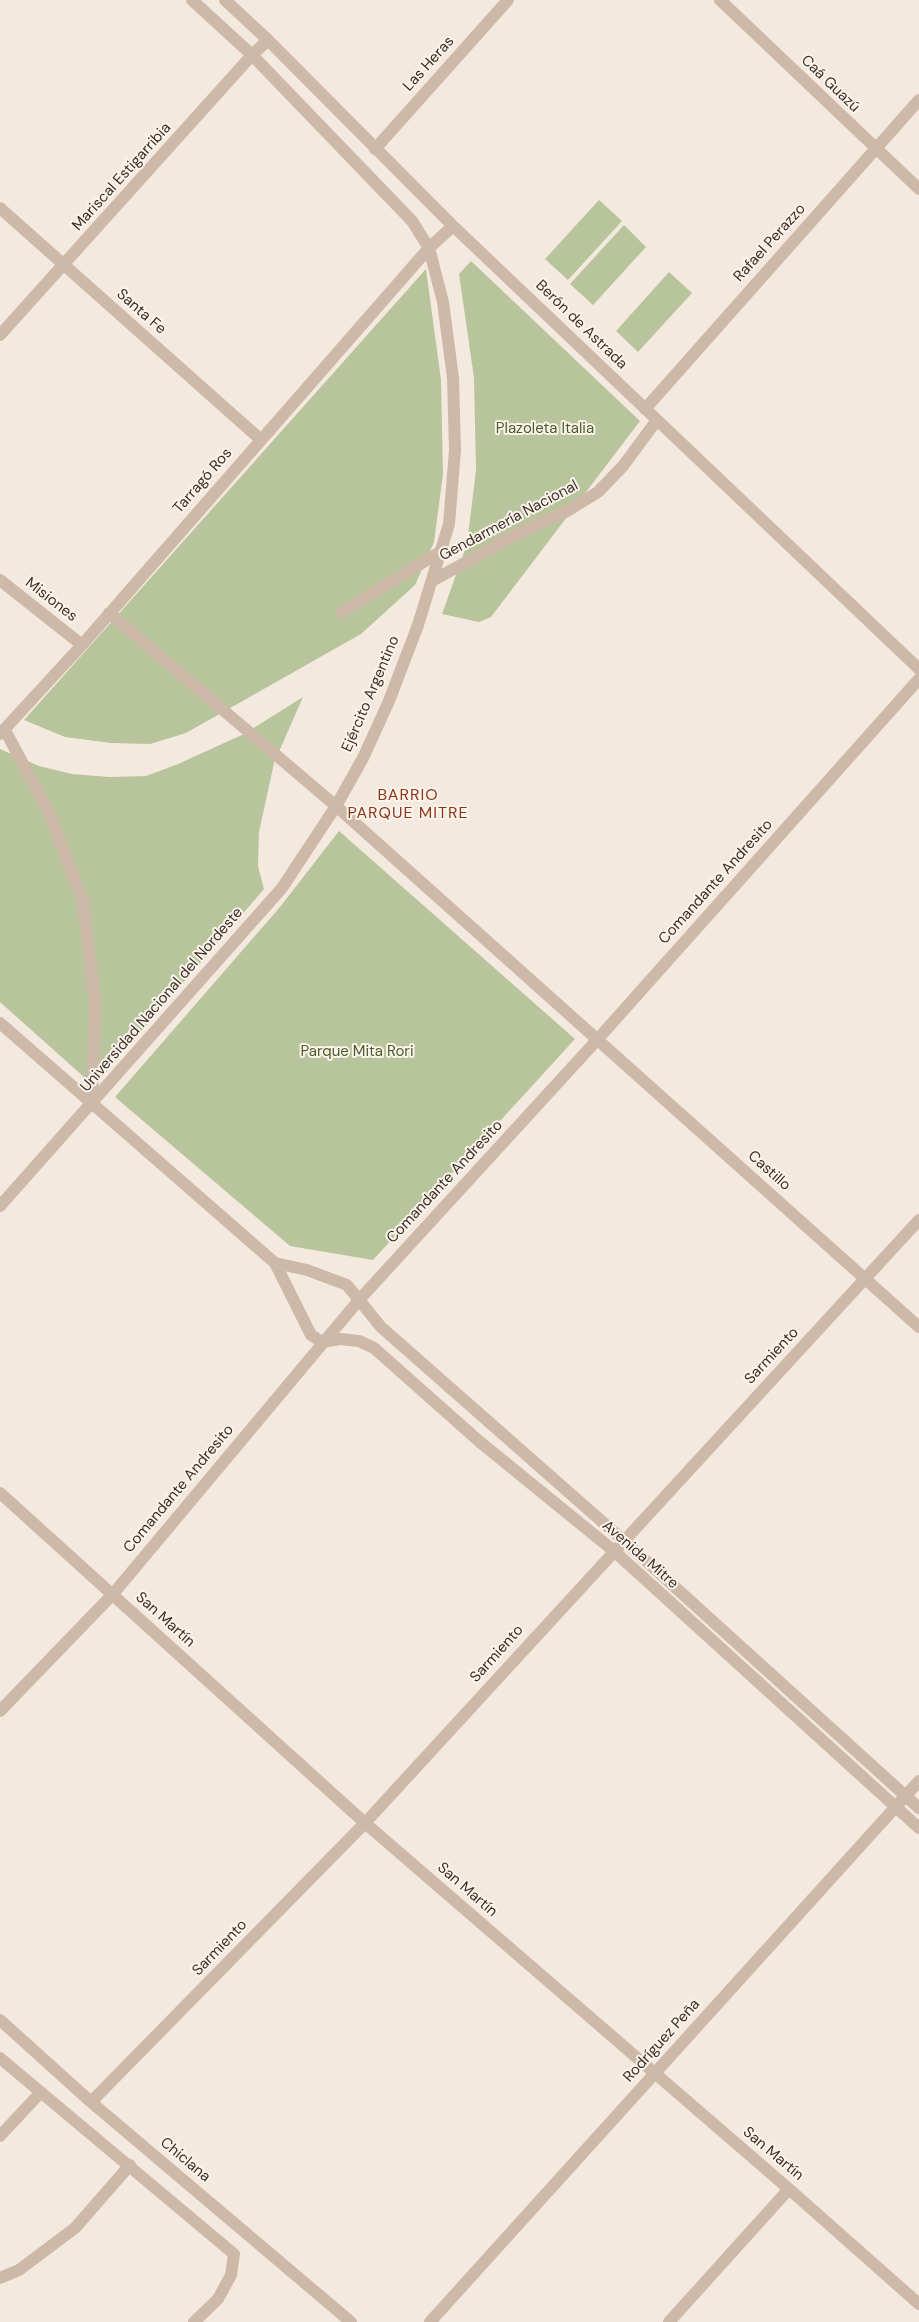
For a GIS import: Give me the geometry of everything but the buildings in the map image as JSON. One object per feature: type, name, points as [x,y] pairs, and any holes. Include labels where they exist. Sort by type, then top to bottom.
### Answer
[{"type":"street","points":[[192,0],[252,56],[412,221],[429,248]]},
{"type":"street","name":"Berón de Astrada","points":[[225,0],[268,40],[453,226],[919,669]]},
{"type":"street","name":"Las Heras","points":[[375,149],[508,0]]},
{"type":"street","name":"Caá Guazú","points":[[720,0],[875,150],[919,189]]},
{"type":"street","name":"Mariscal Estigarribia","points":[[0,335],[268,40]]},
{"type":"street","name":"Rafael Perazzo","points":[[645,409],[919,100]]},
{"type":"street","name":"Santa Fe","points":[[0,208],[260,439]]},
{"type":"street","name":"Tarragó Ros","points":[[2,732],[82,645],[260,439],[429,248],[453,226]]},
{"type":"street","name":"Ejército Argentino","points":[[336,806],[363,758],[389,701],[418,625],[449,524],[456,450],[454,387],[443,302],[429,248]]},
{"type":"street","name":"Gendarmería Nacional","points":[[432,581],[515,536],[569,510],[598,492],[623,466],[657,420]]},
{"type":"street","points":[[342,612],[440,552]]},
{"type":"street","name":"Misiones","points":[[0,580],[82,645]]},
{"type":"street","points":[[109,613],[336,806],[598,1040]]},
{"type":"street","name":"Comandante Andresito","points":[[0,1711],[113,1594],[322,1342],[598,1040],[919,679]]},
{"type":"street","points":[[2,732],[49,813],[83,901],[95,1000],[92,1104]]},
{"type":"street","name":"Universidad Nacional del Nordeste","points":[[0,1206],[282,888],[336,806]]},
{"type":"street","points":[[0,1023],[275,1263],[311,1335],[322,1342]]},
{"type":"street","name":"Castillo","points":[[598,1040],[919,1327]]},
{"type":"street","name":"Sarmiento","points":[[92,2102],[365,1823],[919,1220]]},
{"type":"street","name":"Avenida Mitre","points":[[275,1263],[307,1270],[347,1285],[381,1327],[623,1540],[919,1808]]},
{"type":"street","name":"Avenida Mitre","points":[[322,1342],[340,1339],[359,1341],[374,1348],[480,1442],[614,1551],[919,1828]]},
{"type":"street","name":"San Martín","points":[[0,1493],[365,1823],[654,2074],[790,2189],[919,2304]]},
{"type":"street","name":"Rodríguez Peña","points":[[430,2322],[919,1781]]},
{"type":"street","name":"Chiclana","points":[[0,2020],[92,2102],[351,2322]]},
{"type":"street","points":[[0,2058],[234,2254],[231,2275],[218,2299],[194,2322]]},
{"type":"street","points":[[0,2136],[41,2092]]},
{"type":"street","points":[[0,2278],[19,2270],[75,2228],[130,2165]]},
{"type":"street","points":[[669,2322],[790,2189]]},
{"type":"green space","points":[[599,200],[622,221],[568,280],[545,259]]},
{"type":"green space","points":[[624,225],[646,247],[593,305],[570,284]]},
{"type":"green space","name":"Plazoleta Italia","points":[[471,261],[640,421],[491,617],[479,622],[442,614],[467,544],[476,470],[474,378],[459,274]]},
{"type":"green space","points":[[426,269],[441,380],[443,474],[434,542],[415,585],[361,634],[186,733],[150,744],[111,743],[65,737],[24,720]]},
{"type":"green space","points":[[669,272],[692,293],[638,352],[616,331]]},
{"type":"green space","points":[[303,697],[274,763],[259,832],[258,866],[264,889],[94,1086],[0,1002],[0,749],[39,766],[72,774],[109,777],[146,776],[178,764],[244,734]]},
{"type":"green space","name":"Parque Mita Rori","points":[[339,831],[575,1039],[373,1260],[290,1246],[115,1097],[280,907]]},
{"type":"district","name":"BARRIO PARQUE MITRE","points":[[408,805]]}]
